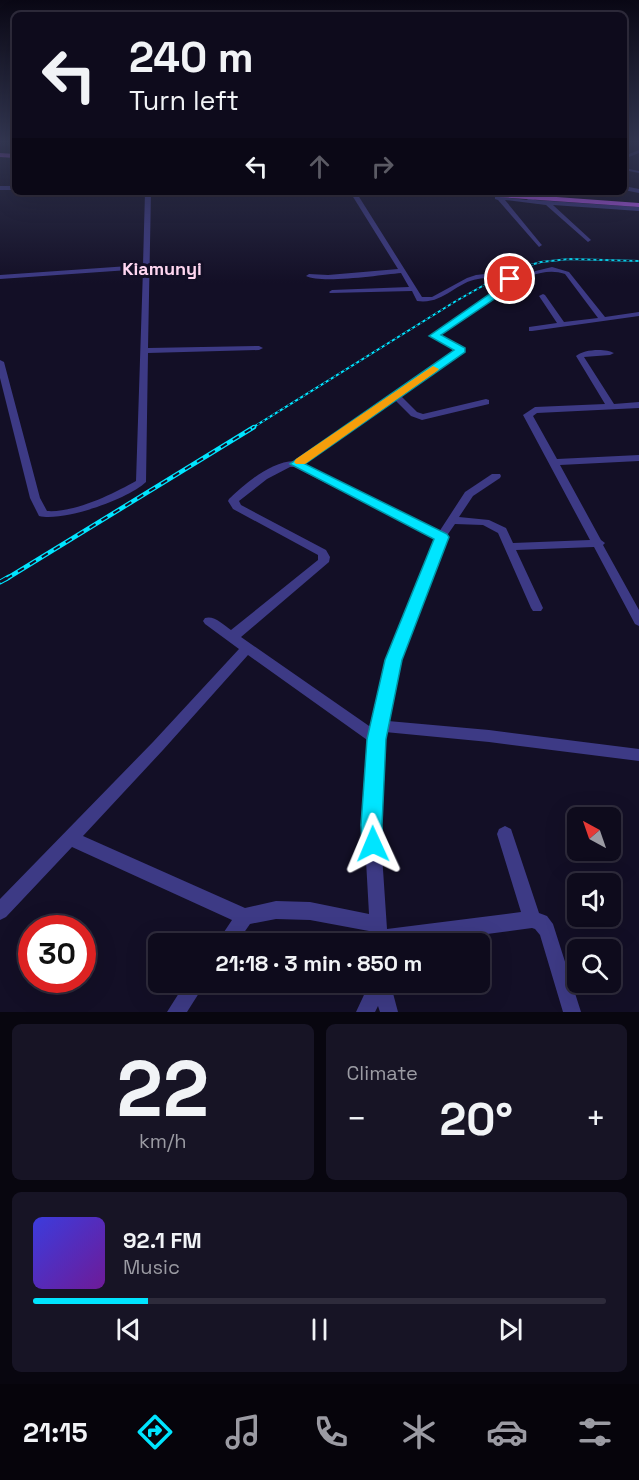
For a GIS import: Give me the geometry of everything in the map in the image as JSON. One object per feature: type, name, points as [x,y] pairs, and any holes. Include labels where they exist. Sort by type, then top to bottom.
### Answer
[{"type":"main road","points":[[483,195],[639,207]]},
{"type":"street","points":[[0,362],[35,498],[42,513],[49,516],[78,510],[141,482],[148,195]]},
{"type":"street","points":[[355,195],[420,299],[431,300],[466,279],[478,276],[494,276],[505,281],[546,270],[564,271],[603,319]]},
{"type":"street","points":[[497,197],[539,245]]},
{"type":"street","points":[[531,200],[548,203],[639,207]]},
{"type":"street","points":[[548,203],[588,240]]},
{"type":"street","points":[[0,277],[147,267]]},
{"type":"street","points":[[309,276],[403,271]]},
{"type":"street","points":[[296,464],[461,350],[434,336],[506,287],[505,281]]},
{"type":"street","points":[[332,291],[414,289]]},
{"type":"street","points":[[543,296],[561,325]]},
{"type":"street","points":[[532,328],[639,314]]},
{"type":"street","points":[[143,351],[259,348]]},
{"type":"street","points":[[610,353],[580,356],[611,406]]},
{"type":"street","points":[[395,395],[414,414],[422,417],[486,402]]},
{"type":"street","points":[[639,405],[535,410],[528,415],[639,621]]},
{"type":"street","points":[[555,462],[639,458]]},
{"type":"street","points":[[232,636],[323,562],[322,553],[237,507],[233,501],[242,492],[285,464],[296,464],[441,537]]},
{"type":"street","points":[[378,933],[372,825],[379,732],[393,660],[441,537],[469,494],[496,476]]},
{"type":"street","points":[[454,520],[485,522],[502,531],[537,608]]},
{"type":"street","points":[[510,547],[599,543]]},
{"type":"street","points":[[209,621],[379,732],[489,736],[639,755]]},
{"type":"street","points":[[0,911],[72,839],[248,647]]},
{"type":"street","points":[[505,834],[532,919]]},
{"type":"street","points":[[72,839],[245,917],[276,910],[310,911],[370,933]]},
{"type":"street","points":[[233,933],[245,917]]},
{"type":"street","points":[[405,933],[532,919],[541,922],[547,930],[572,1012]]},
{"type":"street","points":[[176,1012],[189,993]]},
{"type":"street","points":[[365,1012],[375,993]]},
{"type":"street","points":[[384,993],[389,1012]]},
{"type":"railway","points":[[252,428],[456,301],[509,271],[541,262],[569,259],[639,261]]},
{"type":"railway","points":[[6,579],[254,427]]},
{"type":"railway","points":[[0,582],[9,577]]},
{"type":"slow traffic","points":[[300,462],[433,369]]},
{"type":"district","name":"Kiamunyi","points":[[162,269]]},
{"type":"route","points":[[373,844],[377,739],[393,660],[441,537],[296,464],[461,350],[434,336],[506,287],[505,281],[510,279]]}]
